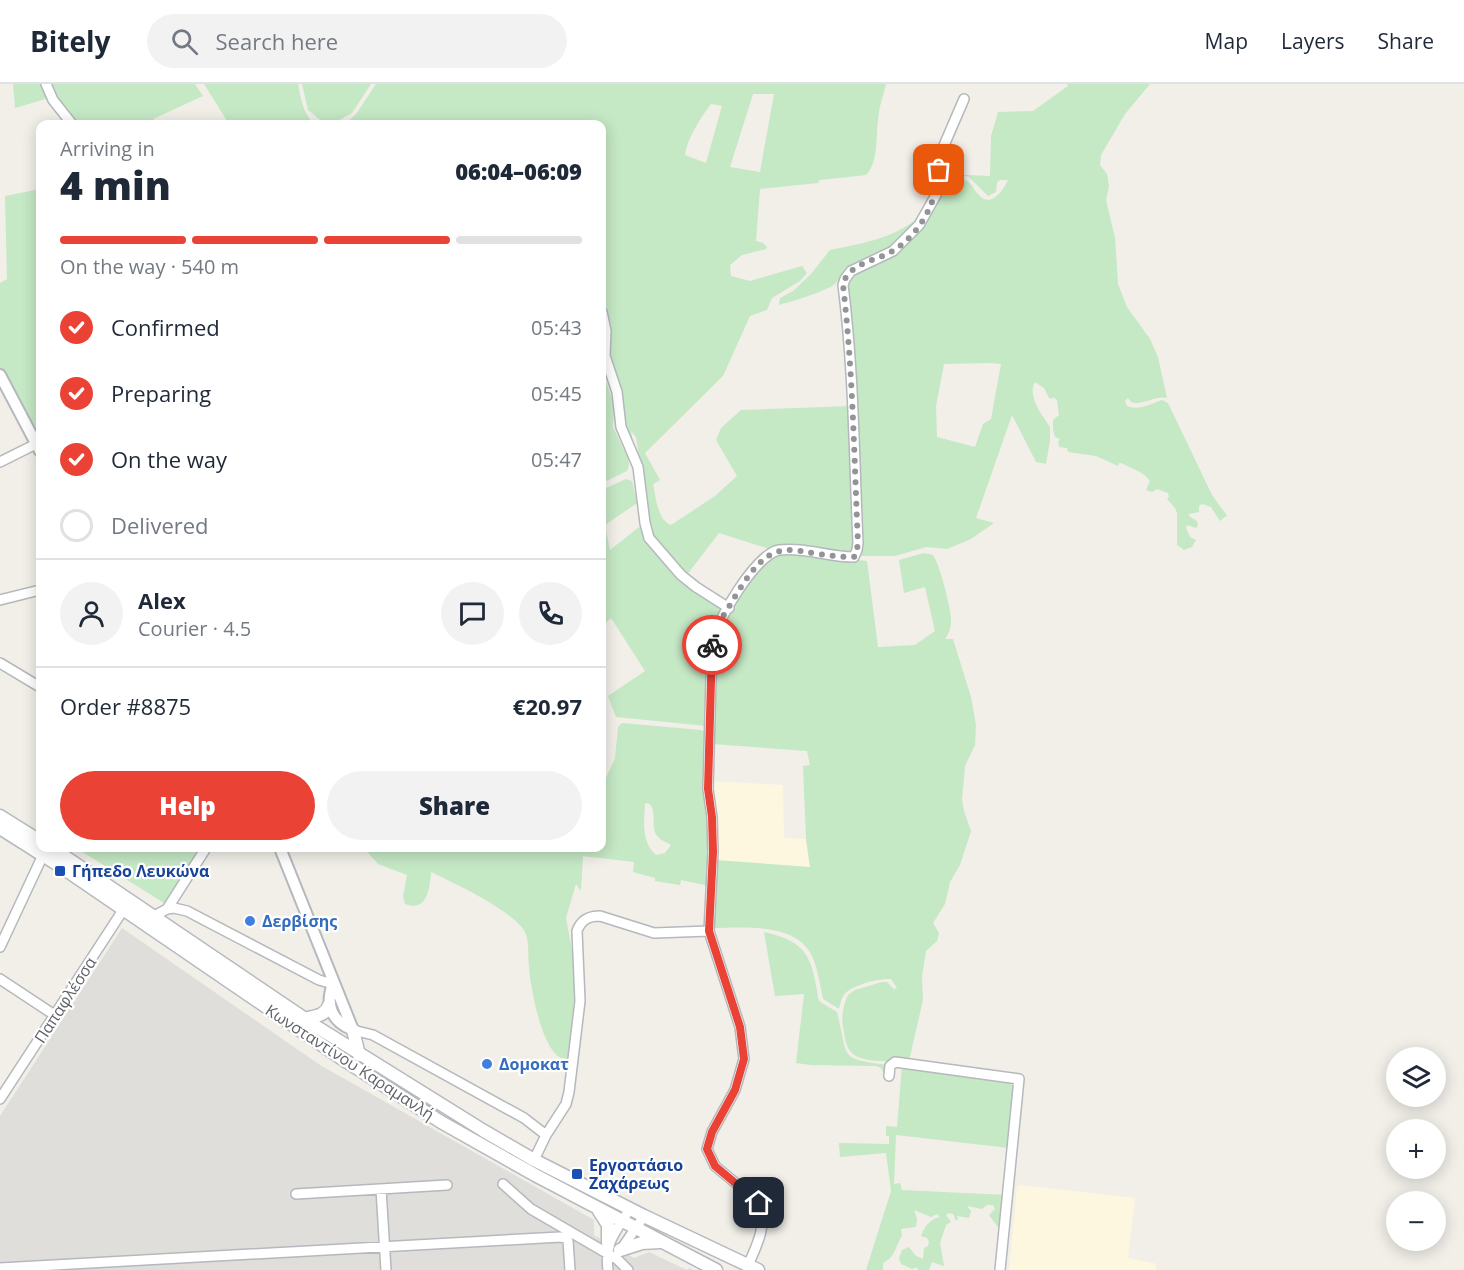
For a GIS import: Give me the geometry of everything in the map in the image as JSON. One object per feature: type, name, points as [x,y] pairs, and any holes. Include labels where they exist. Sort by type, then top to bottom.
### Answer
[{"type":"main road","points":[[0,816],[36,838]]},
{"type":"main road","name":"Κωνσταντίνου Καραμανλή","points":[[0,828],[36,846]]},
{"type":"main road","name":"Κωνσταντίνου Καραμανλή","points":[[48,852],[376,1081],[480,1145],[716,1270]]},
{"type":"main road","name":"Κωνσταντίνου Καραμανλή","points":[[126,904],[154,916],[359,1054],[534,1160],[644,1216],[753,1267]]},
{"type":"main road","points":[[304,1018],[322,1014],[327,1011],[329,1005]]},
{"type":"main road","points":[[353,1030],[359,1054]]},
{"type":"main road","points":[[596,1208],[608,1225],[607,1248]]},
{"type":"main road","points":[[619,1255],[642,1243],[661,1242]]},
{"type":"street","points":[[46,84],[53,100],[69,120]]},
{"type":"street","points":[[753,1267],[761,1229],[760,1206],[756,1200],[715,1166],[708,1153],[709,1141],[735,1090],[744,1059],[740,1027],[709,931],[713,852],[708,789],[711,653],[715,630],[747,577],[760,561],[774,552],[795,550],[839,556],[854,557],[856,555],[858,543],[853,416],[843,285],[845,279],[858,267],[893,251],[919,225],[936,195],[942,150],[964,99]]},
{"type":"street","points":[[606,359],[617,392],[621,427],[638,467],[647,534],[651,542],[681,575],[729,608]]},
{"type":"street","points":[[0,375],[36,444]]},
{"type":"street","points":[[0,462],[36,449]]},
{"type":"street","points":[[0,600],[36,591]]},
{"type":"street","points":[[0,663],[36,685]]},
{"type":"street","points":[[0,947],[47,852]]},
{"type":"street","points":[[167,909],[203,852]]},
{"type":"street","points":[[282,852],[353,1030]]},
{"type":"street","name":"Παπαφλέσσα","points":[[0,1099],[56,1016],[126,904]]},
{"type":"street","points":[[154,916],[167,909],[187,911],[319,980],[333,984]]},
{"type":"street","points":[[534,1160],[546,1135],[566,1104],[569,1092],[580,1001],[577,931],[582,921],[591,916],[600,916],[639,930],[660,934],[709,931]]},
{"type":"street","points":[[0,980],[56,1016]]},
{"type":"street","points":[[333,984],[329,995],[329,1005],[340,1022],[353,1030],[373,1035],[524,1118],[546,1135]]},
{"type":"street","points":[[889,1076],[890,1066],[895,1062],[1019,1079],[1000,1270]]},
{"type":"street","points":[[504,1184],[531,1209],[619,1255],[628,1270]]},
{"type":"street","points":[[296,1194],[447,1185]]},
{"type":"street","points":[[381,1189],[386,1270]]},
{"type":"street","points":[[608,1270],[607,1248],[631,1209]]},
{"type":"street","points":[[619,1270],[619,1255],[644,1216]]},
{"type":"street","points":[[0,1268],[560,1237],[568,1241],[570,1270]]},
{"type":"shaded area","points":[[712,781],[783,785],[784,838],[806,839],[810,867],[715,860],[716,805],[713,804]]},
{"type":"shaded area","points":[[122,928],[320,1065],[594,1220],[594,1235],[634,1258],[649,1252],[687,1270],[0,1270],[0,1116]]},
{"type":"shaded area","points":[[1021,1185],[1135,1198],[1128,1258],[1157,1264],[1155,1270],[1009,1270],[1017,1187]]},
{"type":"green space","points":[[13,84],[44,84],[49,98],[15,108]]},
{"type":"green space","points":[[49,84],[195,84],[203,96],[154,120],[72,120],[60,105]]},
{"type":"green space","points":[[204,84],[298,84],[301,100],[310,120],[226,120]]},
{"type":"green space","points":[[302,84],[371,84],[352,113],[339,120],[320,120],[308,110]]},
{"type":"green space","points":[[376,84],[886,84],[878,120],[875,154],[866,175],[760,189],[756,241],[767,247],[742,255],[730,265],[731,276],[750,281],[802,266],[807,273],[800,281],[772,298],[767,310],[750,316],[723,376],[645,453],[660,480],[653,484],[660,513],[671,525],[715,496],[737,476],[716,440],[721,428],[741,410],[851,406],[856,544],[853,553],[773,550],[719,533],[686,576],[652,539],[636,437],[631,431],[635,454],[629,444],[608,360],[606,343],[606,120],[349,120]],"holes":[[[753,94],[774,94],[760,172],[730,167]],[[711,104],[722,106],[706,163],[685,155],[691,135]]]},
{"type":"green space","points":[[1067,84],[1150,84],[1125,114],[1101,155],[1100,165],[1107,174],[1109,186],[1106,200],[1115,238],[1118,284],[1127,307],[1150,339],[1158,357],[1167,398],[1136,403],[1131,402],[1128,398],[1125,401],[1127,406],[1136,408],[1162,400],[1168,403],[1212,495],[1228,517],[1220,521],[1211,507],[1202,504],[1199,506],[1199,512],[1189,514],[1198,525],[1196,528],[1187,525],[1186,528],[1190,537],[1196,540],[1192,547],[1184,550],[1177,545],[1177,513],[1167,499],[1168,493],[1157,489],[1152,492],[1146,490],[1150,481],[1141,472],[1121,463],[1118,466],[1096,456],[1068,452],[1067,448],[1059,447],[1060,439],[1055,437],[1053,429],[1053,420],[1059,415],[1057,400],[1053,397],[1049,398],[1044,388],[1035,382],[1034,400],[1050,427],[1046,464],[1036,462],[1012,415],[976,518],[994,523],[971,539],[947,549],[926,547],[895,556],[862,556],[860,554],[848,278],[898,249],[926,215],[945,183],[958,180],[967,181],[984,199],[992,199],[996,196],[1008,180],[997,182],[996,192],[988,196],[968,176],[941,179],[940,174],[990,176],[991,136],[998,112],[1033,111],[1068,86]],"holes":[[[944,364],[1001,364],[991,419],[983,424],[975,447],[937,437],[936,406]]]},
{"type":"green space","points":[[36,190],[36,433],[0,367],[0,283],[7,279],[5,196]]},
{"type":"green space","points":[[919,217],[905,239],[889,250],[851,267],[831,287],[779,305],[780,298],[793,291],[811,274],[830,250],[888,235]]},
{"type":"green space","points":[[606,381],[614,405],[613,427],[628,458],[627,471],[606,481]]},
{"type":"green space","points":[[626,479],[632,481],[637,503],[606,524],[606,488]]},
{"type":"green space","points":[[643,524],[645,533],[721,608],[716,624],[706,726],[616,717],[608,696],[645,671],[611,618],[606,622],[606,530],[610,550]]},
{"type":"green space","points":[[793,552],[867,561],[878,647],[915,645],[935,631],[925,587],[904,593],[899,560],[924,553],[933,555],[942,576],[951,616],[949,633],[945,639],[953,639],[971,697],[976,725],[975,745],[965,766],[962,799],[971,831],[960,865],[950,882],[945,904],[933,923],[939,933],[937,941],[926,951],[922,976],[923,1000],[909,1061],[878,1061],[861,1058],[850,1051],[845,1039],[843,1014],[848,995],[855,990],[882,982],[887,982],[894,989],[897,988],[891,979],[873,981],[852,988],[843,997],[839,1009],[823,999],[811,954],[793,936],[766,929],[712,928],[715,860],[810,867],[806,839],[803,766],[810,765],[807,751],[712,744],[715,640],[725,618],[756,570],[771,555]]},
{"type":"green space","points":[[622,723],[706,732],[704,796],[710,826],[709,886],[681,880],[680,885],[655,881],[655,878],[633,872],[634,862],[583,856],[581,891],[576,884],[566,918],[574,961],[575,990],[570,1040],[571,1060],[559,1057],[546,1040],[532,987],[527,937],[520,925],[483,898],[431,872],[428,891],[423,902],[413,906],[405,904],[403,896],[407,875],[378,864],[368,852],[606,852],[606,778],[615,758],[618,727]],"holes":[[[645,803],[650,804],[658,837],[671,845],[665,853],[656,855],[651,850],[644,831]]]},
{"type":"green space","points":[[82,852],[197,852],[164,903]]},
{"type":"green space","points":[[764,932],[791,941],[806,955],[814,974],[819,1001],[837,1012],[848,1053],[861,1061],[889,1065],[887,1071],[883,1072],[876,1066],[796,1063],[804,994],[775,996]]},
{"type":"green space","points":[[902,1065],[1013,1081],[1009,1148],[896,1135],[894,1184],[900,1183],[902,1190],[1006,1195],[1003,1228],[998,1227],[989,1215],[995,1209],[993,1205],[987,1205],[982,1209],[967,1206],[971,1211],[969,1218],[957,1216],[956,1221],[953,1214],[949,1213],[946,1215],[951,1222],[946,1225],[940,1243],[944,1266],[932,1262],[929,1270],[918,1270],[917,1267],[912,1269],[901,1264],[899,1258],[902,1250],[909,1247],[916,1256],[923,1259],[924,1248],[929,1242],[927,1238],[921,1236],[922,1233],[930,1222],[940,1217],[937,1214],[931,1217],[914,1210],[917,1219],[916,1227],[901,1229],[902,1236],[893,1254],[883,1263],[883,1270],[866,1270],[891,1191],[886,1153],[840,1157],[839,1143],[889,1144],[886,1126],[897,1127]]},
{"type":"way so far","points":[[712,645],[715,630],[747,577],[769,554],[779,550],[795,550],[839,556],[854,557],[856,555],[858,543],[853,416],[843,285],[851,271],[893,251],[912,235],[936,195],[939,170]]},
{"type":"place","name":"Γήπεδο Λευκώνα","points":[[60,871]]},
{"type":"place","name":"Δερβίσης","points":[[250,921]]},
{"type":"place","name":"Δομοκατ","points":[[487,1064]]},
{"type":"place","name":"Εργοστάσιο Ζαχάρεως","points":[[577,1174]]},
{"type":"route","points":[[712,645],[708,798],[712,817],[713,852],[709,931],[740,1027],[744,1059],[735,1090],[712,1132],[707,1149],[715,1166],[759,1203]]}]
